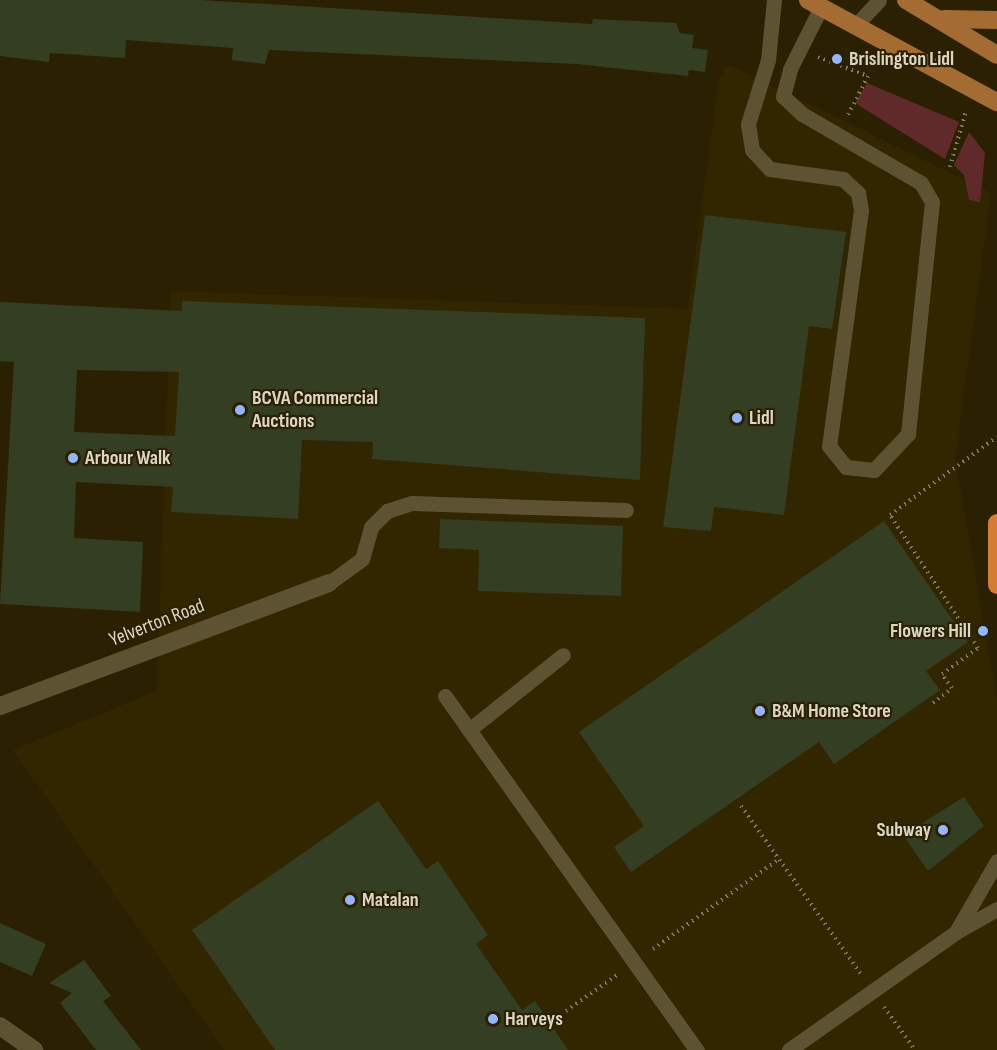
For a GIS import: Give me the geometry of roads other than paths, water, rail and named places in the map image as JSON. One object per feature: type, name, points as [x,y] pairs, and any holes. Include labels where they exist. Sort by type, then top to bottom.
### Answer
[{"type":"highway","points":[[997,523],[997,585]]},
{"type":"main road","points":[[906,0],[944,19],[997,55]]},
{"type":"main road","points":[[816,2],[855,26],[997,102]]},
{"type":"main road","points":[[944,19],[997,20]]},
{"type":"street","name":"Yelverton Road","points":[[0,706],[329,582]]},
{"type":"street","points":[[0,1026],[34,1050]]},
{"type":"lane","points":[[774,0],[768,60],[748,124],[752,150],[770,169],[843,179],[858,193],[861,210],[829,446],[846,467],[874,470],[908,434],[932,202],[921,183],[802,114],[783,96],[790,69],[816,2]]},
{"type":"lane","points":[[855,26],[879,0]]},
{"type":"lane","points":[[329,582],[362,560],[371,527],[387,511],[412,503],[626,510]]},
{"type":"lane","points":[[469,730],[563,655]]},
{"type":"lane","points":[[445,696],[697,1050]]},
{"type":"lane","points":[[956,932],[997,861]]},
{"type":"lane","points":[[789,1050],[956,932],[997,909]]},
{"type":"place","name":"Brislington Lidl","points":[[837,59]]},
{"type":"place","name":"BCVA Commercial Auctions","points":[[240,410]]},
{"type":"place","name":"Lidl","points":[[737,418]]},
{"type":"place","name":"Arbour Walk","points":[[73,458]]},
{"type":"place","name":"Flowers Hill","points":[[983,631]]},
{"type":"place","name":"B&M Home Store","points":[[760,711]]},
{"type":"place","name":"Subway","points":[[943,830]]},
{"type":"place","name":"Matalan","points":[[350,900]]},
{"type":"place","name":"Harveys","points":[[493,1019]]}]
